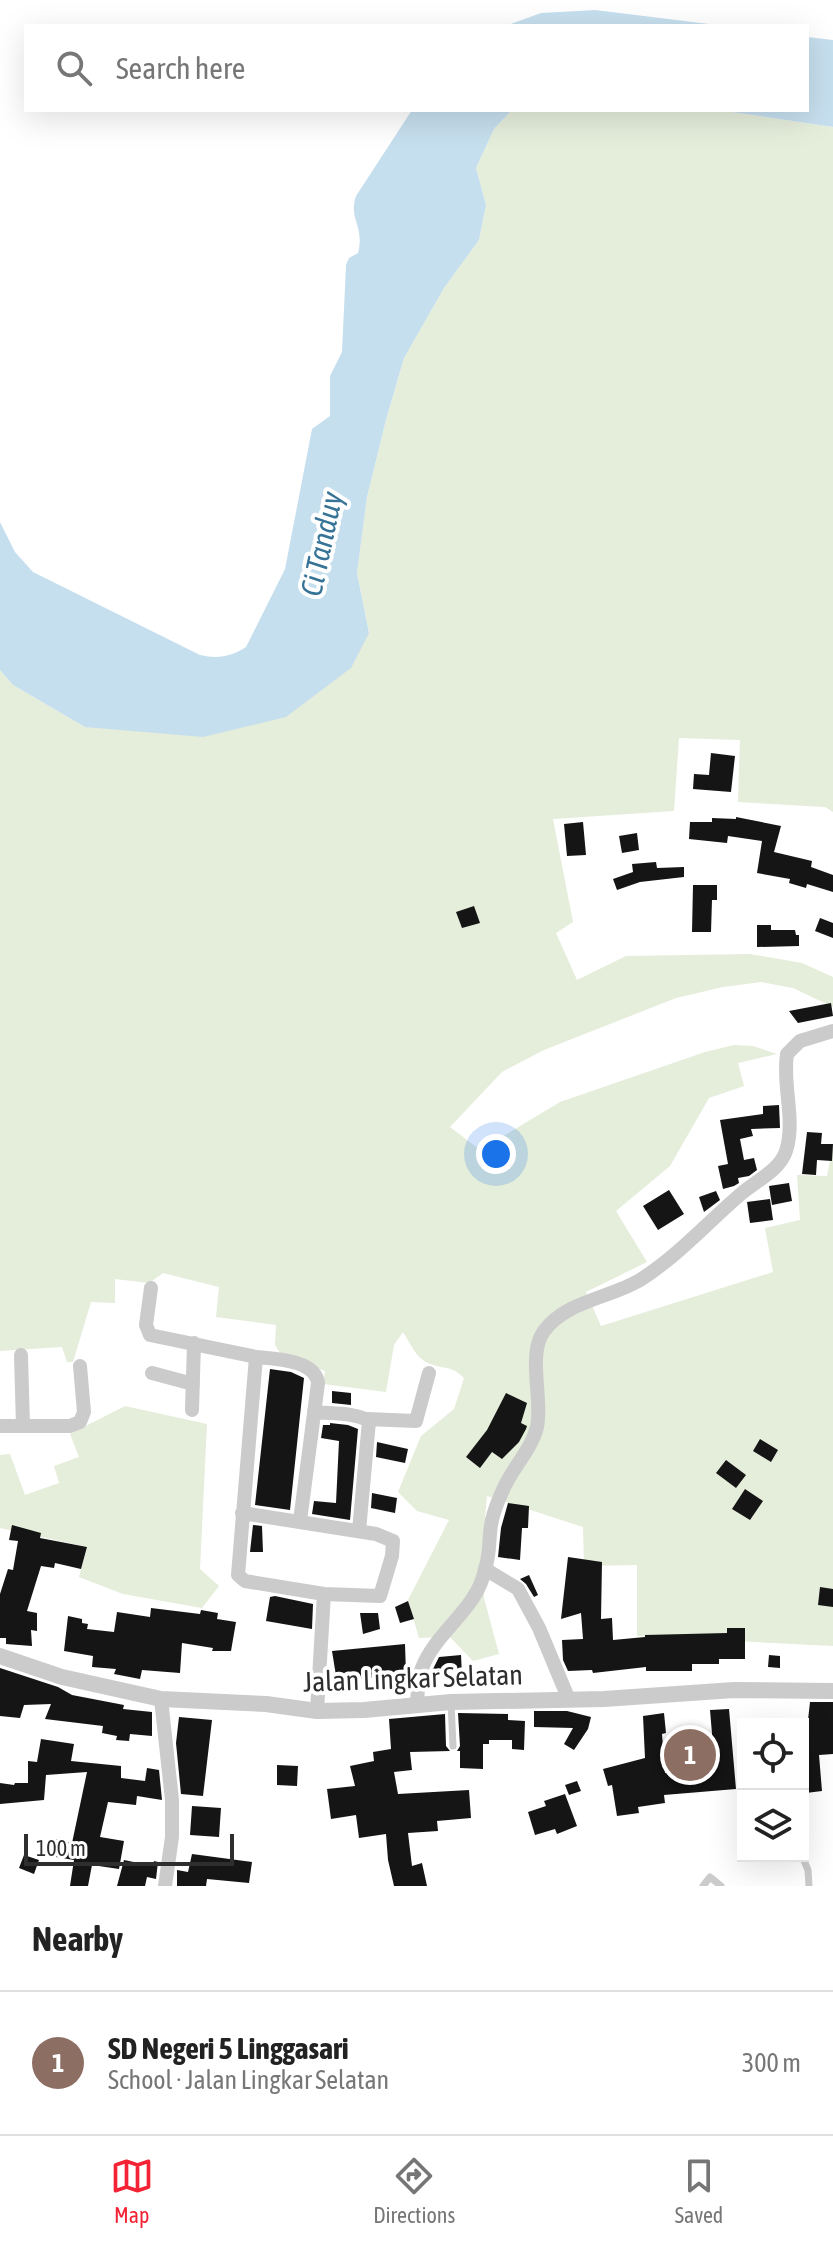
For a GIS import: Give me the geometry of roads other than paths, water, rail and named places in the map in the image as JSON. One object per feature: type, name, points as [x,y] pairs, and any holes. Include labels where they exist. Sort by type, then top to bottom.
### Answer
[{"type":"street","points":[[417,1705],[422,1668],[431,1651],[482,1583],[491,1521],[511,1472],[537,1427],[537,1350],[543,1332],[579,1305],[640,1280],[779,1164],[785,1154],[789,1135],[787,1054],[800,1041],[833,1031]]},
{"type":"street","points":[[151,1288],[146,1325],[147,1332],[154,1336],[281,1360],[315,1372],[318,1383],[300,1521]]},
{"type":"street","points":[[192,1410],[194,1343]]},
{"type":"street","points":[[21,1355],[23,1426]]},
{"type":"street","points":[[242,1513],[376,1534],[394,1541],[380,1595],[324,1594],[254,1583],[239,1577],[242,1513],[256,1357]]},
{"type":"street","points":[[0,1426],[70,1426],[80,1422],[84,1412],[80,1366]]},
{"type":"street","points":[[152,1373],[193,1384]]},
{"type":"street","points":[[314,1412],[416,1421],[429,1373]]},
{"type":"street","points":[[359,1531],[370,1424],[367,1419]]},
{"type":"street","points":[[485,1569],[518,1589],[539,1628],[569,1700]]},
{"type":"street","points":[[317,1711],[324,1594]]},
{"type":"street","name":"Jalan Lingkar Selatan","points":[[0,1656],[62,1677],[161,1699],[266,1704],[317,1711],[734,1690],[833,1691]]},
{"type":"street","points":[[161,1699],[171,1790],[172,1837],[165,1886]]},
{"type":"lane","points":[[451,1702],[453,1746]]},
{"type":"lane","points":[[805,1862],[809,1886]]},
{"type":"lane","points":[[703,1886],[710,1877],[721,1886]]},
{"type":"water","points":[[595,10],[709,24],[511,24],[541,13]]},
{"type":"water","points":[[809,37],[833,40],[833,127],[732,112],[809,112]]},
{"type":"water","name":"Ci Tanduy","points":[[411,112],[510,112],[494,129],[476,168],[486,205],[479,240],[444,288],[404,358],[386,420],[367,497],[357,573],[369,633],[351,668],[286,717],[203,737],[85,727],[13,685],[0,670],[0,522],[15,552],[33,572],[200,655],[224,656],[246,647],[285,569],[312,429],[330,416],[330,376],[342,352],[346,265],[349,258],[358,253],[360,244],[354,211],[356,196]]},
{"type":"place","name":"SD Negeri 5 Linggasari","points":[[690,1755]]}]
